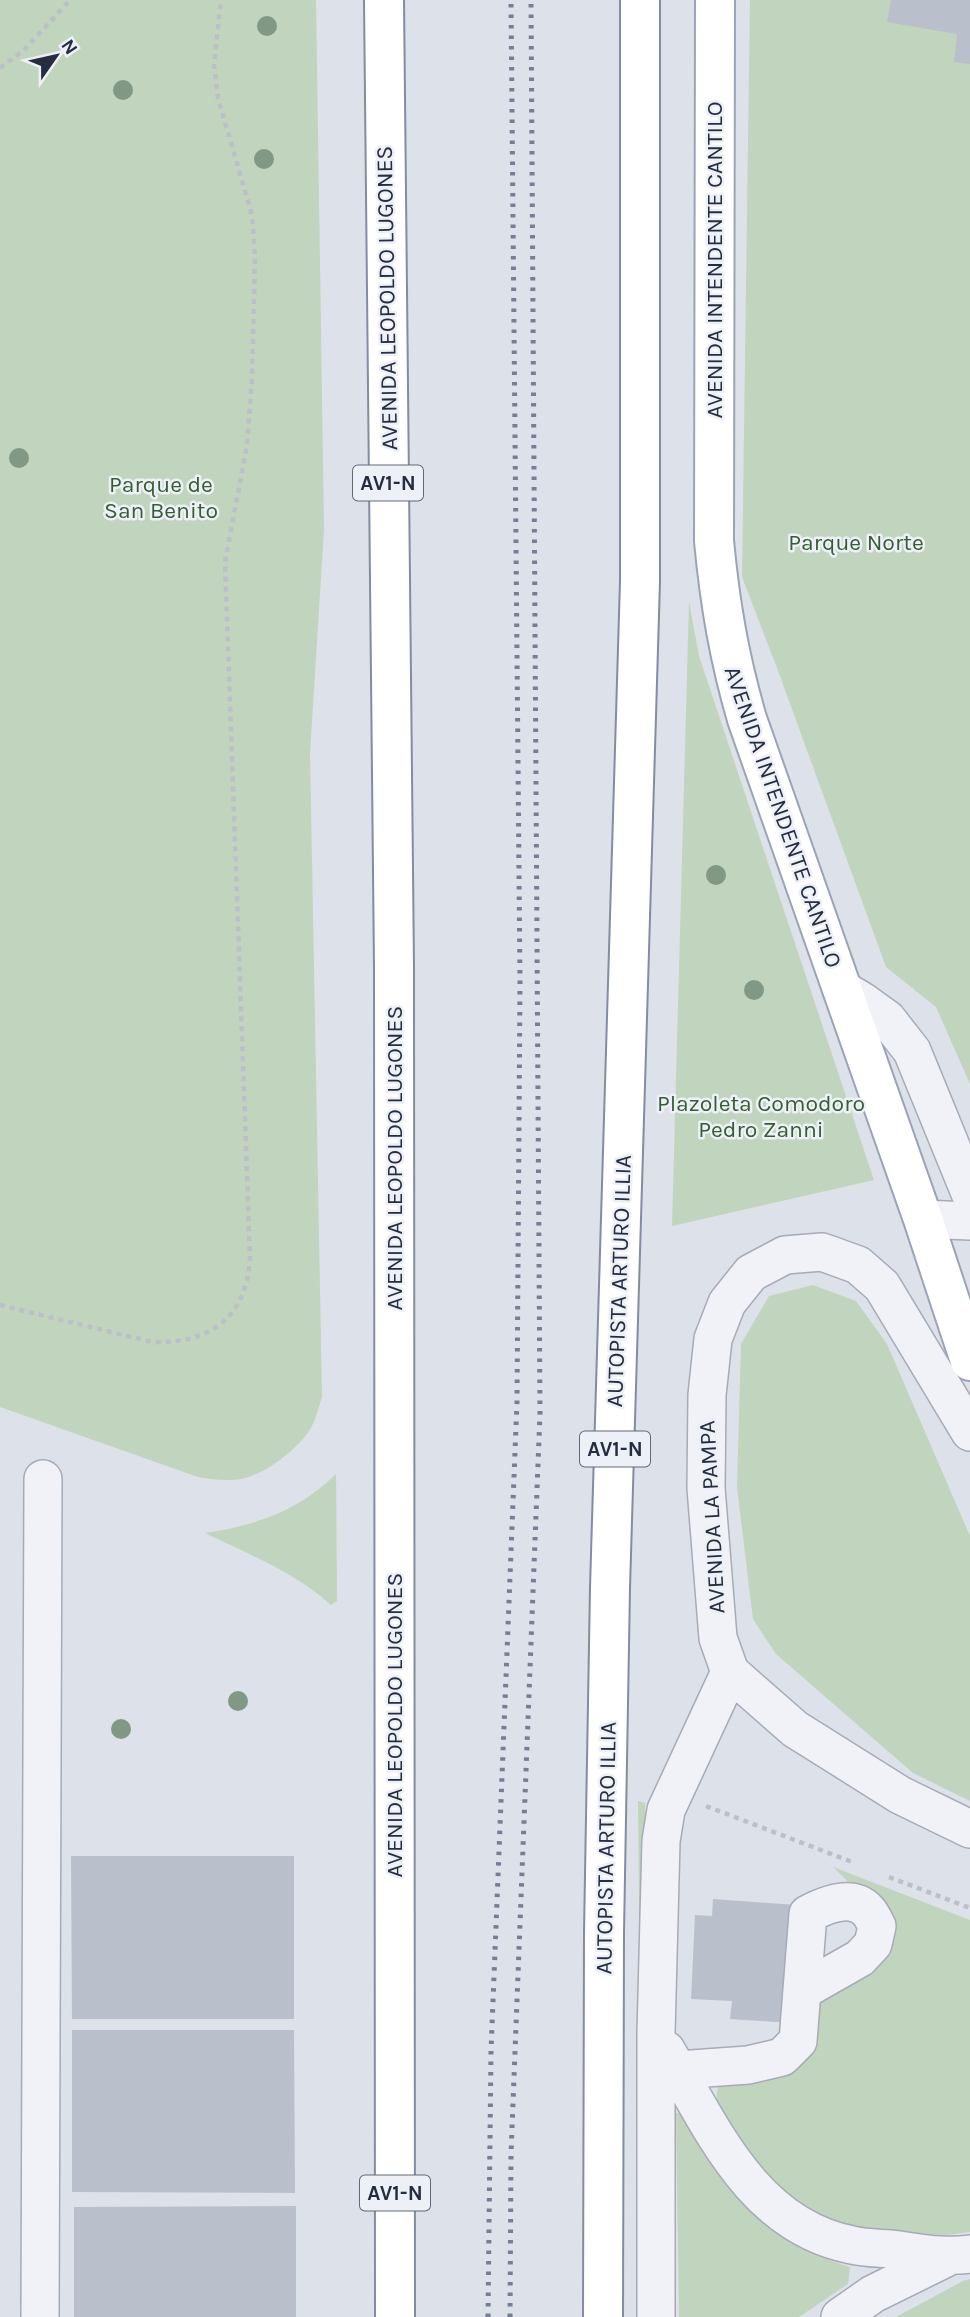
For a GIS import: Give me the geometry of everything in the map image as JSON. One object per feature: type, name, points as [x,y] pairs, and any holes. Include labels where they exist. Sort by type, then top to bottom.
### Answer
[{"type":"main road","name":"AVENIDA LEOPOLDO LUGONES","points":[[384,0],[394,967],[395,2317]]},
{"type":"main road","name":"AUTOPISTA ARTURO ILLIA","points":[[603,2317],[604,1933],[610,1588],[640,581],[640,0]]},
{"type":"main road","name":"AVENIDA INTENDENTE CANTILO","points":[[715,0],[714,541],[719,602],[730,659],[747,719],[923,1219],[970,1361]]},
{"type":"street","points":[[842,989],[887,1019],[912,1051],[970,1192]]},
{"type":"street","points":[[923,1219],[970,1222]]},
{"type":"street","name":"AVENIDA LA PAMPA","points":[[970,1432],[882,1286],[859,1265],[822,1252],[785,1255],[751,1273],[727,1303],[713,1339],[707,1395],[706,1488],[718,1638],[730,1672],[795,1729],[900,1795],[970,1829]]},
{"type":"street","points":[[40,2317],[43,1479]]},
{"type":"street","points":[[656,2317],[656,2034],[661,1841],[666,1810],[730,1672]]},
{"type":"street","points":[[678,2070],[748,2065],[782,2057],[798,2041],[802,1991]]},
{"type":"street","points":[[656,2034],[701,2114],[735,2166],[763,2198],[788,2218],[820,2235],[852,2245],[960,2255]]},
{"type":"street","points":[[840,2317],[873,2294],[960,2255]]},
{"type":"path","points":[[0,68],[23,51],[70,0]]},
{"type":"path","points":[[0,1305],[152,1342],[174,1342],[211,1330],[226,1320],[239,1305],[248,1282],[250,1259],[225,562],[247,444],[252,379],[255,256],[252,215],[221,107],[214,65],[221,0]]},
{"type":"path","points":[[674,1794],[854,1863]]},
{"type":"path","points":[[880,1873],[970,1908]]},
{"type":"green space","name":"Parque de San Benito","points":[[0,0],[316,0],[324,529],[310,753],[322,1397],[311,1428],[298,1444],[271,1466],[241,1479],[198,1477],[0,1407]]},
{"type":"green space","name":"Parque Norte","points":[[750,0],[970,0],[970,1084],[936,1007],[886,967],[742,577]]},
{"type":"green space","name":"Plazoleta Comodoro Pedro Zanni","points":[[689,602],[699,656],[874,1180],[672,1226]]},
{"type":"green space","points":[[813,1285],[856,1301],[887,1344],[970,1536],[970,1801],[913,1773],[776,1654],[753,1619],[737,1487],[741,1344],[769,1296]]},
{"type":"green space","points":[[336,1474],[337,1601],[331,1605],[287,1573],[205,1533],[259,1521],[292,1507]]},
{"type":"green space","points":[[638,1801],[645,1803],[646,1959],[642,2191]]},
{"type":"green space","points":[[833,1867],[970,1920],[970,2232],[947,2235],[863,2233],[831,2222],[797,2205],[743,2147],[716,2101],[719,2079],[771,2074],[814,1996],[886,1919]]},
{"type":"green space","points":[[676,2113],[684,2113],[713,2164],[751,2209],[797,2244],[823,2258],[850,2267],[848,2284],[799,2317],[679,2317]]},
{"type":"green space","points":[[970,2279],[970,2317],[896,2317],[963,2281]]},
{"type":"building","points":[[891,0],[970,0],[970,64],[954,62],[957,34],[887,22]]},
{"type":"building","points":[[71,1856],[294,1856],[294,2019],[72,2019]]},
{"type":"building","points":[[713,1899],[797,1905],[791,2023],[730,2019],[732,2001],[691,1999],[695,1915],[712,1916]]},
{"type":"building","points":[[72,2030],[294,2030],[295,2193],[72,2192]]},
{"type":"building","points":[[296,2206],[296,2317],[74,2317],[74,2207]]},
{"type":"railway","points":[[488,2317],[491,2051],[517,1402],[520,982],[511,0]]},
{"type":"railway","points":[[510,2317],[511,2154],[540,1413],[531,0]]}]
